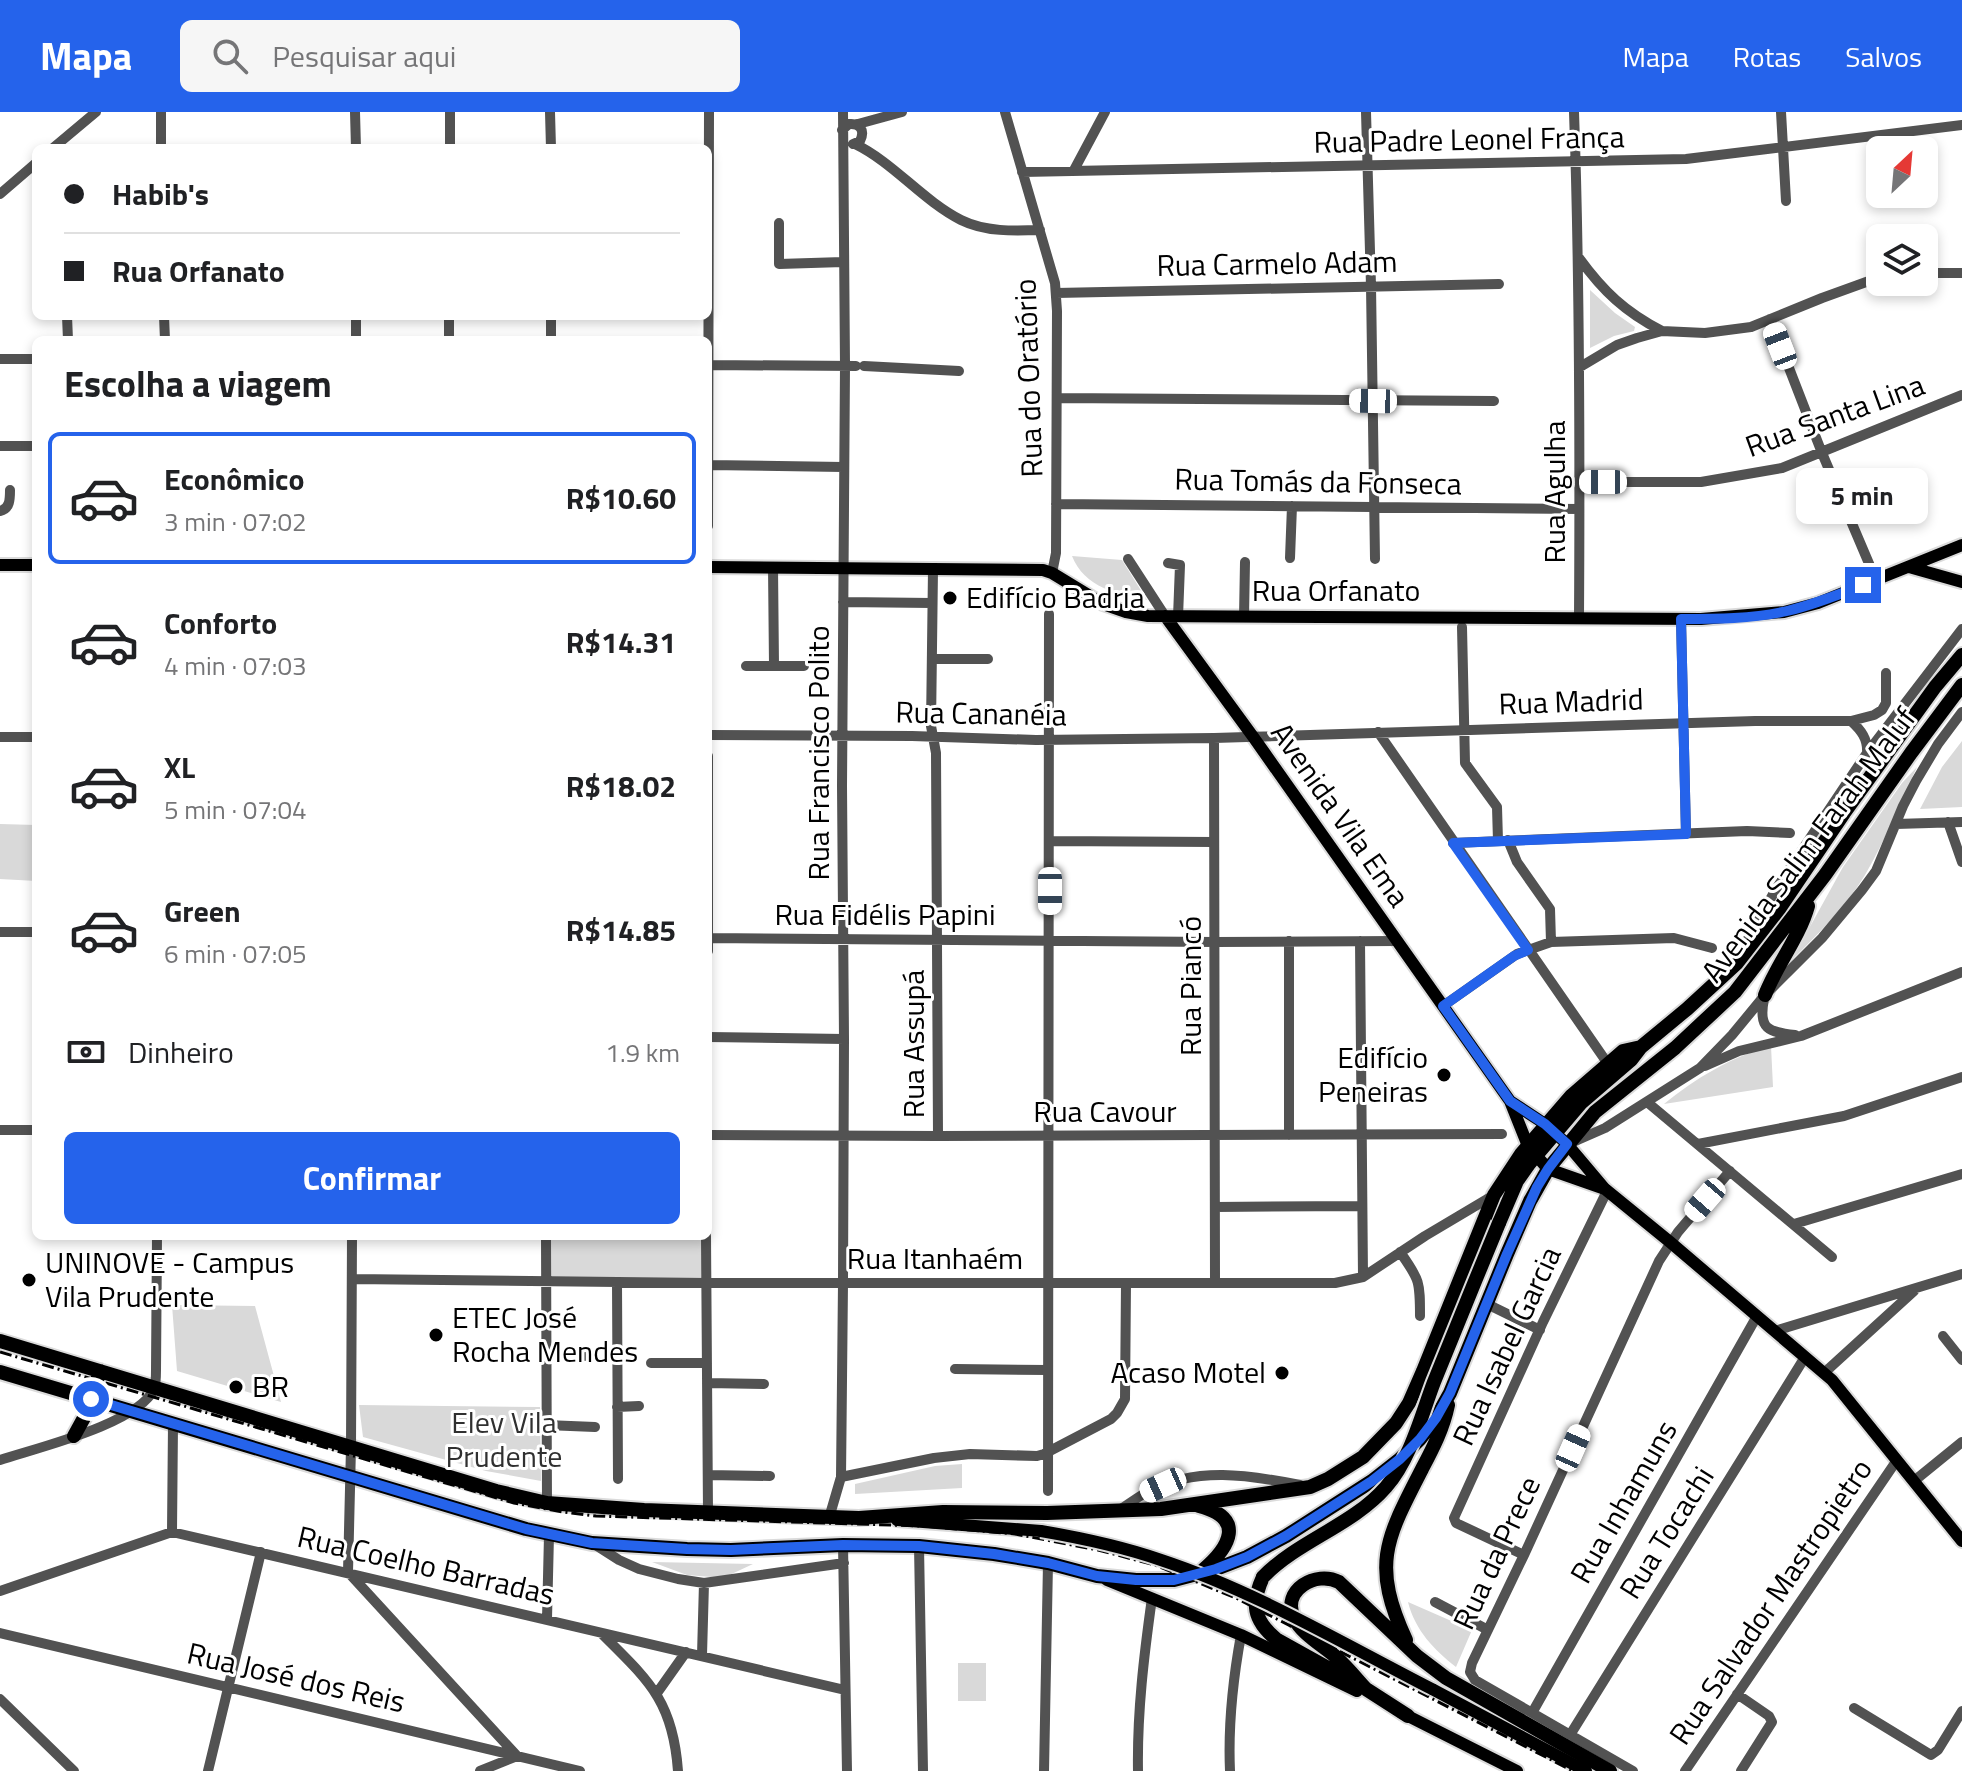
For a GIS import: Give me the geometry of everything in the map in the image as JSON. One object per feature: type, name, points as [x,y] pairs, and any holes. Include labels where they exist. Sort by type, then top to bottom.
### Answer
[{"type":"highway","name":"Avenida Salim Farah Maluf","points":[[1550,1128],[1571,1096],[1623,1051],[1641,1047],[1737,963],[1779,909],[1927,697],[1962,655]]},
{"type":"highway","name":"Avenida Salim Farah Maluf","points":[[0,1372],[549,1535],[592,1543],[731,1550],[843,1545],[919,1546],[994,1554],[1048,1563],[1097,1576],[1136,1580],[1174,1580],[1247,1557],[1372,1481],[1420,1439],[1450,1393],[1530,1201],[1548,1169],[1595,1112],[1675,1048],[1735,992],[1962,685]]},
{"type":"highway","points":[[1765,995],[1800,927],[1811,893]]},
{"type":"highway","points":[[0,1341],[496,1491],[547,1503],[859,1518],[943,1512],[1117,1512],[1195,1505],[1310,1487],[1363,1457],[1403,1413],[1494,1195],[1550,1128],[1631,1060],[1641,1047]]},
{"type":"highway","points":[[1408,1716],[1266,1630],[1256,1610],[1255,1599],[1263,1577],[1361,1510],[1398,1470],[1532,1150]]},
{"type":"highway","points":[[74,1436],[85,1416],[100,1371]]},
{"type":"highway","points":[[1410,1649],[1389,1597],[1387,1548],[1399,1514],[1441,1432],[1450,1393]]},
{"type":"highway","points":[[1195,1505],[1217,1513],[1229,1525],[1230,1534],[1224,1549],[1200,1573]]},
{"type":"highway","points":[[1366,1689],[1299,1624],[1291,1606],[1293,1596],[1308,1581],[1325,1577],[1339,1582],[1430,1667],[1461,1688],[1610,1771]]},
{"type":"main road","name":"Rua Orfanato","points":[[712,567],[1041,569],[1103,604],[1148,616],[1681,619],[1784,612],[1818,603],[1962,545]]},
{"type":"main road","points":[[0,565],[32,565]]},
{"type":"main road","points":[[1909,567],[1962,582]]},
{"type":"main road","name":"Avenida Vila Ema","points":[[1172,616],[1254,738],[1510,1101],[1532,1150],[1548,1169],[1606,1190]]},
{"type":"main road","name":"Avenida Vila Ema","points":[[1510,1101],[1550,1128],[1606,1190],[1824,1373],[1962,1541]]},
{"type":"main road","points":[[859,1518],[1041,1531],[1091,1539],[1162,1560],[1262,1602],[1586,1771]]},
{"type":"main road","points":[[1097,1576],[1241,1635],[1517,1771]]},
{"type":"street","points":[[64,143],[96,112]]},
{"type":"street","points":[[161,112],[161,144]]},
{"type":"street","points":[[355,112],[356,144]]},
{"type":"street","points":[[450,112],[450,144]]},
{"type":"street","points":[[550,112],[551,144]]},
{"type":"street","points":[[709,112],[709,144]]},
{"type":"street","points":[[843,112],[842,133],[850,144],[876,119],[902,112]]},
{"type":"street","name":"Rua do Oratório","points":[[1005,112],[1055,283],[1056,553],[1052,573]]},
{"type":"street","points":[[1074,170],[1105,112]]},
{"type":"street","points":[[1366,112],[1375,559]]},
{"type":"street","points":[[1574,112],[1579,258],[1619,304],[1662,331]]},
{"type":"street","points":[[1781,112],[1786,201]]},
{"type":"street","points":[[842,133],[849,124],[873,153],[962,221],[990,229],[1040,230]]},
{"type":"street","name":"Rua Padre Leonel França","points":[[1022,172],[1686,159],[1962,125]]},
{"type":"street","name":"Rua Francisco Polito","points":[[829,1518],[841,1477],[843,467],[855,366],[843,262],[842,133]]},
{"type":"street","points":[[0,194],[32,166]]},
{"type":"street","points":[[779,223],[779,264],[843,262]]},
{"type":"street","name":"Rua Agulha","points":[[1579,258],[1579,618]]},
{"type":"street","points":[[1938,273],[1962,273]]},
{"type":"street","points":[[1580,367],[1617,345],[1662,331],[1705,333],[1751,327],[1866,282]]},
{"type":"street","name":"Rua Carmelo Adam","points":[[1056,293],[1499,284]]},
{"type":"street","points":[[1770,319],[1876,580]]},
{"type":"street","points":[[0,359],[32,359]]},
{"type":"street","points":[[712,365],[855,366],[959,371]]},
{"type":"street","name":"Rua Santa Lina","points":[[1579,482],[1701,482],[1782,468],[1962,395]]},
{"type":"street","points":[[1057,398],[1494,401]]},
{"type":"street","points":[[0,446],[32,446]]},
{"type":"street","points":[[712,465],[843,467]]},
{"type":"street","points":[[0,511],[8,505],[10,490]]},
{"type":"street","name":"Rua Tomás da Fonseca","points":[[1056,504],[1579,509]]},
{"type":"street","points":[[1290,558],[1292,506]]},
{"type":"street","name":"Avenida Vila Ema","points":[[1128,559],[1172,616]]},
{"type":"street","points":[[1244,617],[1245,562]]},
{"type":"street","points":[[1168,563],[1180,565],[1172,616]]},
{"type":"street","points":[[773,567],[774,666]]},
{"type":"street","name":"Rua Assupá","points":[[933,569],[931,726],[936,753],[938,1136]]},
{"type":"street","points":[[843,602],[932,603]]},
{"type":"street","points":[[1048,1491],[1049,614]]},
{"type":"street","points":[[1681,619],[1686,834]]},
{"type":"street","points":[[1462,627],[1465,763],[1497,807],[1503,841],[1550,909],[1551,942]]},
{"type":"street","name":"Avenida Salim Farah Maluf","points":[[1737,963],[1776,889],[1867,753],[1962,629]]},
{"type":"street","points":[[932,659],[988,659]]},
{"type":"street","points":[[746,666],[804,666]]},
{"type":"street","points":[[1851,721],[1882,710],[1886,703],[1886,673]]},
{"type":"street","points":[[1700,1068],[1765,995],[1822,938],[1876,871],[1903,806],[1938,744],[1962,712]]},
{"type":"street","points":[[1851,721],[1862,732],[1867,753]]},
{"type":"street","name":"Rua Madrid","points":[[1254,738],[1683,723],[1851,721]]},
{"type":"street","points":[[1378,732],[1608,1064]]},
{"type":"street","name":"Rua Cananéia","points":[[712,735],[1049,740],[1254,738]]},
{"type":"street","points":[[0,737],[32,737]]},
{"type":"street","name":"Rua Piancó","points":[[1214,738],[1215,1282]]},
{"type":"street","points":[[1948,822],[1962,862]]},
{"type":"street","points":[[1896,824],[1962,822]]},
{"type":"street","points":[[1453,843],[1747,831],[1790,833]]},
{"type":"street","points":[[1050,841],[1214,842]]},
{"type":"street","points":[[0,932],[32,932]]},
{"type":"street","name":"Rua Fidélis Papini","points":[[712,938],[1397,941]]},
{"type":"street","points":[[1443,1006],[1514,956],[1551,942],[1674,938],[1712,948]]},
{"type":"street","points":[[1289,941],[1289,1135]]},
{"type":"street","points":[[1360,941],[1363,1277]]},
{"type":"street","points":[[1567,1144],[1605,1128],[1700,1068],[1739,1051],[1801,1036],[1962,972]]},
{"type":"street","points":[[1765,995],[1761,1018],[1764,1025],[1773,1032],[1801,1036]]},
{"type":"street","points":[[712,1037],[844,1039]]},
{"type":"street","points":[[1698,1144],[1844,1116],[1962,1077]]},
{"type":"street","points":[[1647,1102],[1832,1257]]},
{"type":"street","points":[[0,1130],[32,1130]]},
{"type":"street","name":"Rua Cavour","points":[[712,1135],[1502,1134]]},
{"type":"street","name":"Rua da Prece","points":[[1532,1713],[1475,1680],[1470,1675],[1470,1668],[1659,1261],[1670,1242],[1730,1171]]},
{"type":"street","points":[[1794,1224],[1962,1174]]},
{"type":"street","name":"Rua Isabel Garcia","points":[[1524,1555],[1454,1521],[1606,1190]]},
{"type":"street","name":"Rua Itanhaém","points":[[352,1279],[617,1283],[1335,1283],[1363,1277],[1494,1195]]},
{"type":"street","points":[[1215,1207],[1361,1206]]},
{"type":"street","points":[[0,1460],[115,1421],[141,1405],[155,1388],[157,1240]]},
{"type":"street","points":[[352,1240],[348,1572],[517,1756],[480,1771]]},
{"type":"street","points":[[546,1240],[547,1503]]},
{"type":"street","points":[[706,1240],[708,1512]]},
{"type":"street","points":[[1400,1252],[1417,1278],[1420,1316]]},
{"type":"street","points":[[1775,1331],[1962,1274]]},
{"type":"street","points":[[617,1283],[618,1479]]},
{"type":"street","points":[[841,1477],[970,1454],[1037,1456],[1111,1419],[1125,1399],[1126,1283]]},
{"type":"street","points":[[1824,1373],[1916,1289]]},
{"type":"street","points":[[1487,1304],[1540,1330]]},
{"type":"street","name":"Rua Inhamuns","points":[[1532,1713],[1757,1316]]},
{"type":"street","points":[[1943,1336],[1962,1360]]},
{"type":"street","points":[[546,1355],[595,1356]]},
{"type":"street","name":"Rua Tocachi","points":[[1570,1735],[1805,1357]]},
{"type":"street","points":[[651,1363],[707,1363]]},
{"type":"street","points":[[955,1369],[1048,1370]]},
{"type":"street","points":[[707,1383],[764,1384]]},
{"type":"street","points":[[617,1407],[639,1406]]},
{"type":"street","points":[[0,1591],[172,1532],[173,1424]]},
{"type":"street","points":[[546,1425],[595,1427]]},
{"type":"street","points":[[1914,1481],[1962,1442]]},
{"type":"street","name":"Rua Salvador Mastropietro","points":[[1685,1771],[1897,1460]]},
{"type":"street","points":[[1117,1512],[1146,1492],[1163,1485],[1211,1474],[1250,1475],[1310,1487]]},
{"type":"street","points":[[708,1475],[770,1476]]},
{"type":"street","name":"Rua Coelho Barradas","points":[[172,1532],[845,1690]]},
{"type":"street","points":[[547,1619],[549,1535]]},
{"type":"street","points":[[592,1543],[639,1569],[704,1583],[844,1563]]},
{"type":"street","points":[[843,1545],[847,1771]]},
{"type":"street","points":[[919,1546],[923,1771]]},
{"type":"street","points":[[208,1771],[261,1552]]},
{"type":"street","points":[[1044,1771],[1048,1563]]},
{"type":"street","points":[[702,1655],[704,1583]]},
{"type":"street","points":[[1138,1771],[1138,1735],[1152,1598]]},
{"type":"street","points":[[1435,1602],[1488,1630]]},
{"type":"street","points":[[599,1631],[657,1693],[671,1723],[678,1771]]},
{"type":"street","name":"Rua José dos Reis","points":[[0,1633],[580,1771]]},
{"type":"street","points":[[1230,1771],[1228,1743],[1241,1635]]},
{"type":"street","points":[[657,1693],[686,1652]]},
{"type":"street","points":[[1737,1694],[1769,1716],[1772,1722],[1741,1771]]},
{"type":"street","points":[[0,1699],[74,1771]]},
{"type":"street","points":[[1854,1708],[1931,1755],[1938,1750],[1962,1711]]},
{"type":"street","points":[[1532,1713],[1633,1771]]},
{"type":"green space","points":[[1590,290],[1635,327],[1634,331],[1614,336],[1590,348]]},
{"type":"green space","points":[[1072,556],[1122,560],[1147,600],[1103,588],[1077,567]]},
{"type":"green space","points":[[1962,741],[1962,807],[1920,809],[1942,767]]},
{"type":"green space","points":[[1917,767],[1865,875],[1831,920],[1791,961],[1843,867],[1902,783]]},
{"type":"green space","points":[[0,824],[32,825],[32,881],[0,879]]},
{"type":"green space","points":[[1771,1046],[1773,1087],[1664,1104],[1714,1069]]},
{"type":"green space","points":[[546,1240],[702,1240],[702,1283],[547,1282]]},
{"type":"green space","points":[[172,1305],[255,1306],[281,1402],[177,1371]]},
{"type":"green space","name":"Elev Vila Prudente","points":[[359,1405],[540,1407],[541,1481],[486,1471],[363,1437]]},
{"type":"green space","points":[[962,1464],[962,1488],[855,1494],[855,1484],[935,1466]]},
{"type":"green space","points":[[652,1562],[753,1564],[723,1578],[687,1575]]},
{"type":"green space","points":[[1408,1602],[1472,1630],[1456,1667],[1426,1639],[1415,1622]]},
{"type":"green space","points":[[958,1663],[986,1663],[986,1701],[958,1701]]},
{"type":"railway","points":[[0,1352],[514,1503],[596,1516],[923,1526],[1015,1534],[1155,1565],[1236,1598],[1573,1771]]},
{"type":"place","name":"Edifício Badria","points":[[950,598]]},
{"type":"place","name":"Edifício Peneiras","points":[[1444,1075]]},
{"type":"place","name":"UNINOVE - Campus Vila Prudente","points":[[29,1280]]},
{"type":"place","name":"ETEC José Rocha Mendes","points":[[436,1335]]},
{"type":"place","name":"Acaso Motel","points":[[1282,1373]]},
{"type":"place","name":"BR","points":[[236,1387]]},
{"type":"route","points":[[91,1399],[526,1529],[592,1543],[731,1550],[843,1545],[919,1546],[994,1554],[1048,1563],[1097,1576],[1136,1580],[1174,1580],[1247,1557],[1372,1481],[1420,1439],[1450,1393],[1537,1187],[1567,1144],[1545,1124],[1510,1101],[1443,1006],[1514,956],[1528,950],[1453,843],[1686,834],[1681,619],[1784,612],[1818,603],[1863,585]]}]
